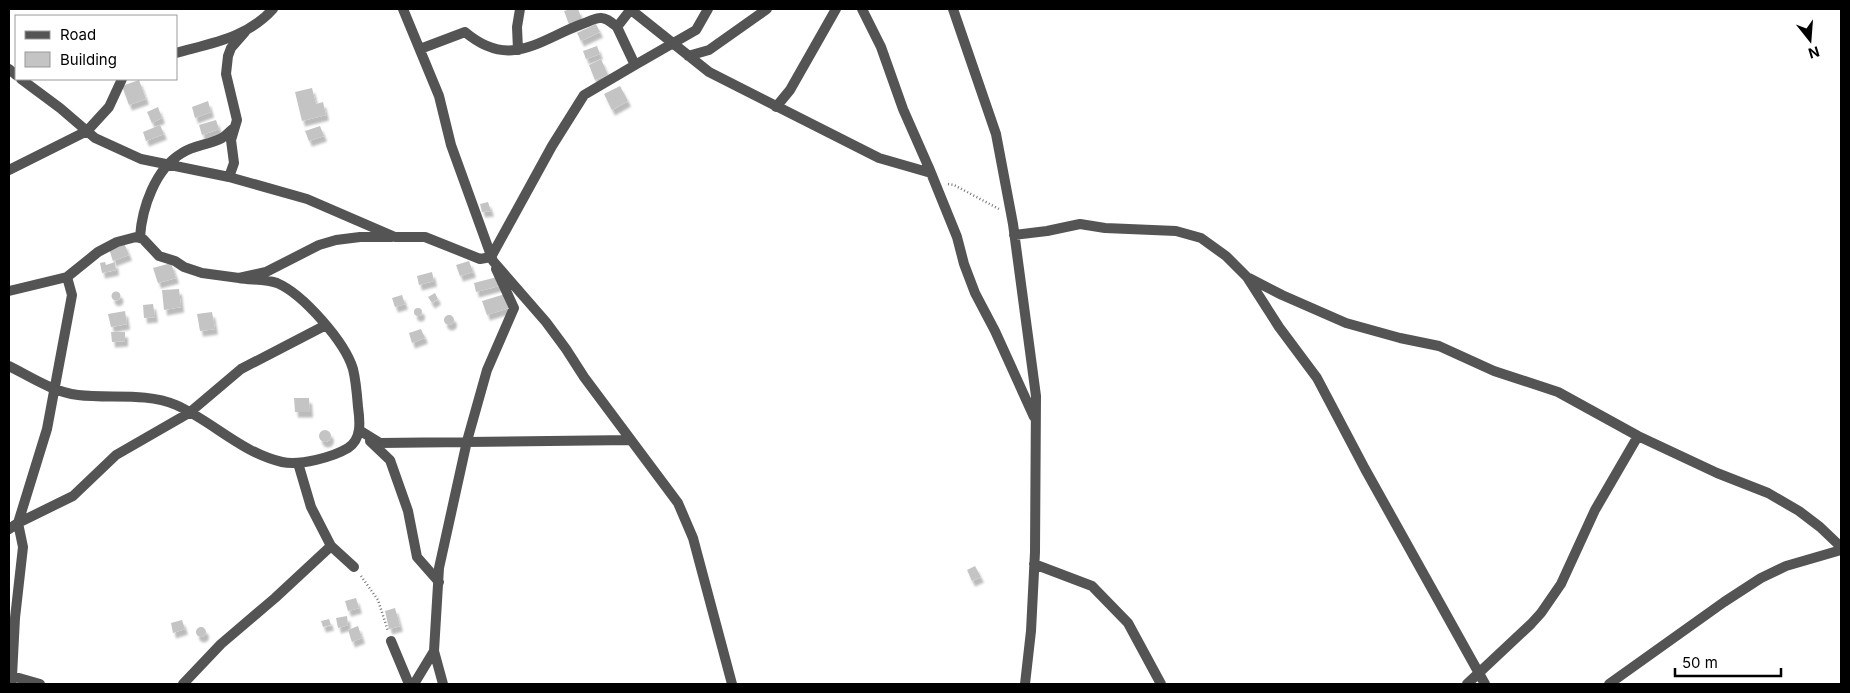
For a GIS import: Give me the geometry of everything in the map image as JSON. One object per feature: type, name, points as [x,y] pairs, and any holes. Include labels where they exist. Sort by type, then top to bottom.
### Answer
[{"type":"street","points":[[229,177],[234,163],[231,140],[237,120],[226,74],[228,56],[231,48],[245,32],[273,9]]},
{"type":"street","points":[[404,9],[439,96],[451,146],[492,259],[514,308],[487,370],[467,441],[439,568],[434,652],[443,684]]},
{"type":"street","points":[[518,50],[517,28],[520,9]]},
{"type":"street","points":[[617,27],[631,9],[708,72],[879,158],[933,177]]},
{"type":"street","points":[[492,259],[552,146],[584,95],[696,30],[708,9]]},
{"type":"street","points":[[688,56],[708,50],[767,9]]},
{"type":"street","points":[[776,107],[790,90],[836,9]]},
{"type":"street","points":[[862,9],[881,47],[903,110],[933,177],[957,238],[975,293],[995,331],[1036,421]]},
{"type":"street","points":[[953,9],[996,134],[1011,214],[1036,396],[1034,564],[1031,631],[1025,684]]},
{"type":"street","points":[[420,48],[465,32],[474,40],[494,49],[518,50],[533,47],[570,28],[600,18],[606,19],[617,27],[636,64]]},
{"type":"street","points":[[178,52],[221,41],[245,32]]},
{"type":"street","points":[[22,80],[60,108],[95,138],[141,160],[229,177],[308,199],[395,237]]},
{"type":"street","points":[[9,170],[87,131],[109,107],[122,80]]},
{"type":"street","points":[[9,366],[54,388],[77,395],[157,400],[176,405],[255,452],[283,462],[298,463],[320,459],[349,447],[356,439],[360,424],[353,369],[345,350],[326,325],[305,303],[276,283],[202,273],[184,267],[176,261],[159,256],[140,238],[141,221],[145,206],[154,186],[167,165],[182,153],[223,138],[234,128]]},
{"type":"street","points":[[1014,235],[1080,224],[1105,228],[1176,231],[1201,238],[1226,256],[1246,277],[1279,327],[1317,378],[1365,469],[1485,684]]},
{"type":"street","points":[[239,278],[266,272],[318,245],[336,240],[360,237],[425,237],[480,259],[492,259],[546,322],[584,378],[678,503],[693,538],[732,684]]},
{"type":"street","points":[[9,291],[67,276],[98,252],[117,242],[140,238]]},
{"type":"street","points":[[40,684],[10,678],[23,547],[13,526],[47,429],[72,295],[67,276]]},
{"type":"street","points":[[1246,277],[1346,323],[1400,338],[1440,346],[1494,371],[1558,392],[1638,436],[1717,473],[1768,493],[1800,511],[1820,527],[1841,548],[1786,566],[1761,578],[1609,684]]},
{"type":"street","points":[[13,526],[73,496],[116,455],[189,413],[241,369],[326,325]]},
{"type":"street","points":[[359,430],[380,443],[631,440]]},
{"type":"street","points":[[359,430],[390,460],[408,511],[417,557],[439,582]]},
{"type":"street","points":[[1467,684],[1531,624],[1561,584],[1595,510],[1638,436]]},
{"type":"street","points":[[298,463],[311,507],[331,546],[354,567]]},
{"type":"street","points":[[184,684],[221,644],[275,598],[331,546]]},
{"type":"street","points":[[1034,564],[1092,586],[1128,623],[1161,684]]},
{"type":"street","points":[[391,640],[409,684]]},
{"type":"street","points":[[414,684],[434,652]]},
{"type":"path","points":[[933,177],[954,185],[1011,214]]},
{"type":"path","points":[[354,567],[378,600],[391,640]]},
{"type":"building","points":[[578,9],[583,22],[570,27],[564,11]]},
{"type":"building","points":[[596,24],[600,32],[581,41],[577,33]]},
{"type":"building","points":[[597,46],[600,54],[586,59],[583,51]]},
{"type":"building","points":[[601,59],[608,75],[595,80],[589,65]]},
{"type":"building","points":[[139,80],[146,99],[129,105],[122,86]]},
{"type":"building","points":[[620,86],[628,101],[612,110],[604,94]]},
{"type":"building","points":[[312,88],[316,104],[323,102],[326,115],[302,121],[295,92]]},
{"type":"building","points":[[208,101],[211,112],[195,118],[192,107]]},
{"type":"building","points":[[158,107],[162,118],[152,123],[147,112]]},
{"type":"building","points":[[216,120],[219,129],[202,135],[199,125]]},
{"type":"building","points":[[160,125],[164,134],[146,141],[143,132]]},
{"type":"building","points":[[320,126],[324,136],[309,141],[305,131]]},
{"type":"building","points":[[488,202],[491,211],[482,212],[480,204]]},
{"type":"building","points":[[124,243],[129,255],[113,261],[109,249]]},
{"type":"building","points":[[469,261],[473,272],[460,276],[456,265]]},
{"type":"building","points":[[105,262],[106,265],[115,262],[116,270],[102,273],[100,263]]},
{"type":"building","points":[[171,263],[176,278],[158,283],[153,268]]},
{"type":"building","points":[[432,272],[434,281],[419,285],[417,276]]},
{"type":"building","points":[[497,277],[499,286],[476,292],[474,283]]},
{"type":"building","points":[[179,289],[181,307],[164,310],[162,290]]},
{"type":"building","points":[[116,292],[120,296],[116,300],[112,296]]},
{"type":"building","points":[[435,293],[438,299],[432,303],[428,297]]},
{"type":"building","points":[[505,294],[509,308],[487,315],[482,301]]},
{"type":"building","points":[[402,295],[405,304],[395,307],[392,298]]},
{"type":"building","points":[[153,304],[155,317],[144,318],[143,305]]},
{"type":"building","points":[[418,308],[422,312],[418,316],[414,312]]},
{"type":"building","points":[[125,311],[127,324],[111,327],[108,314]]},
{"type":"building","points":[[212,312],[215,329],[200,331],[197,314]]},
{"type":"building","points":[[447,315],[451,315],[454,320],[453,324],[447,325],[444,322],[444,318]]},
{"type":"building","points":[[421,329],[425,338],[412,343],[409,333]]},
{"type":"building","points":[[111,332],[125,332],[125,341],[112,342]]},
{"type":"building","points":[[294,398],[309,398],[310,412],[295,412]]},
{"type":"building","points":[[325,430],[331,436],[325,442],[319,436]]},
{"type":"building","points":[[975,566],[981,577],[972,581],[967,570]]},
{"type":"building","points":[[356,598],[359,608],[348,611],[345,601]]},
{"type":"building","points":[[395,608],[400,626],[389,629],[385,611]]},
{"type":"building","points":[[347,616],[348,625],[338,628],[336,618]]},
{"type":"building","points":[[329,619],[331,625],[323,627],[321,621]]},
{"type":"building","points":[[182,620],[185,629],[173,633],[171,623]]},
{"type":"building","points":[[358,626],[362,638],[352,642],[348,630]]},
{"type":"building","points":[[201,627],[206,632],[201,637],[196,632]]}]
